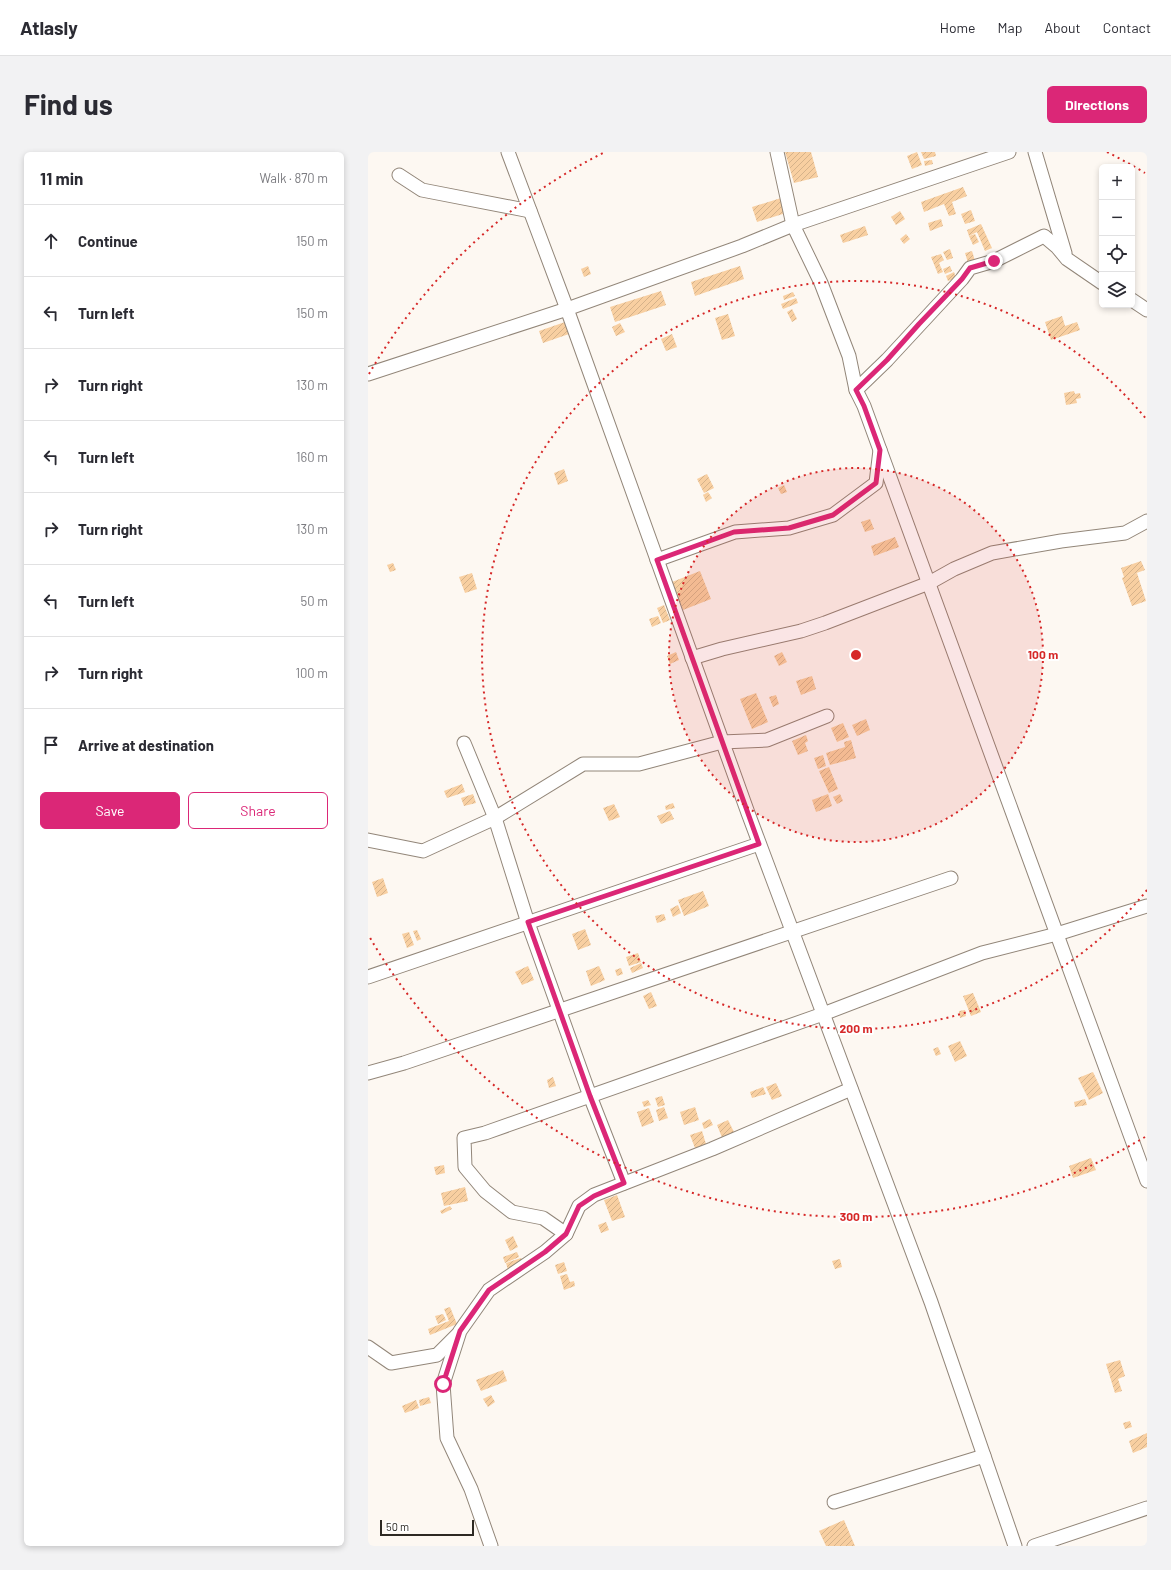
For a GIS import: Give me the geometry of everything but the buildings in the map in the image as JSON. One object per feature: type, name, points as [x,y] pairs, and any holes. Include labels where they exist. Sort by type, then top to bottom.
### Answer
[{"type":"street","points":[[508,152],[567,309],[759,844],[931,1302],[1015,1546]]},
{"type":"street","points":[[777,152],[793,225],[820,283],[849,356],[856,390],[864,406],[1147,1181]]},
{"type":"street","points":[[368,374],[567,309],[742,246],[793,225],[1009,152]]},
{"type":"street","points":[[1035,152],[1067,259]]},
{"type":"street","points":[[399,175],[422,190],[530,211]]},
{"type":"street","points":[[856,390],[887,360],[962,279],[970,268],[994,261],[1044,236],[1057,247],[1067,259],[1099,281]]},
{"type":"street","points":[[1135,302],[1147,310]]},
{"type":"street","points":[[657,560],[734,532],[789,528],[833,515],[876,483],[880,450]]},
{"type":"street","points":[[692,658],[722,649],[801,631],[929,583],[954,569],[992,553],[1061,541],[1125,533],[1147,521]]},
{"type":"street","points":[[368,840],[423,851],[495,818],[583,764],[639,764],[722,742],[767,740],[827,716]]},
{"type":"street","points":[[464,743],[495,818],[528,922],[590,1096],[624,1183]]},
{"type":"street","points":[[368,977],[759,844]]},
{"type":"street","points":[[368,1073],[404,1063],[951,878]]},
{"type":"street","points":[[566,1234],[543,1218],[512,1212],[485,1191],[465,1167],[464,1138],[485,1133],[823,1014],[982,954],[1057,934],[1147,906]]},
{"type":"street","points":[[368,1347],[391,1363],[437,1355],[460,1331],[489,1290],[545,1252],[566,1234],[579,1206],[594,1196],[712,1149],[851,1089]]},
{"type":"street","points":[[460,1331],[443,1384],[447,1438],[471,1489],[491,1546]]},
{"type":"street","points":[[834,1502],[984,1456]]},
{"type":"street","points":[[1034,1546],[1147,1508]]},
{"type":"route","points":[[443,1384],[460,1331],[489,1290],[545,1252],[566,1234],[579,1206],[594,1196],[624,1183],[590,1096],[528,922],[759,844],[657,560],[734,532],[789,528],[833,515],[876,483],[880,450],[864,406],[856,390],[887,360],[962,279],[970,268],[994,261]]}]
